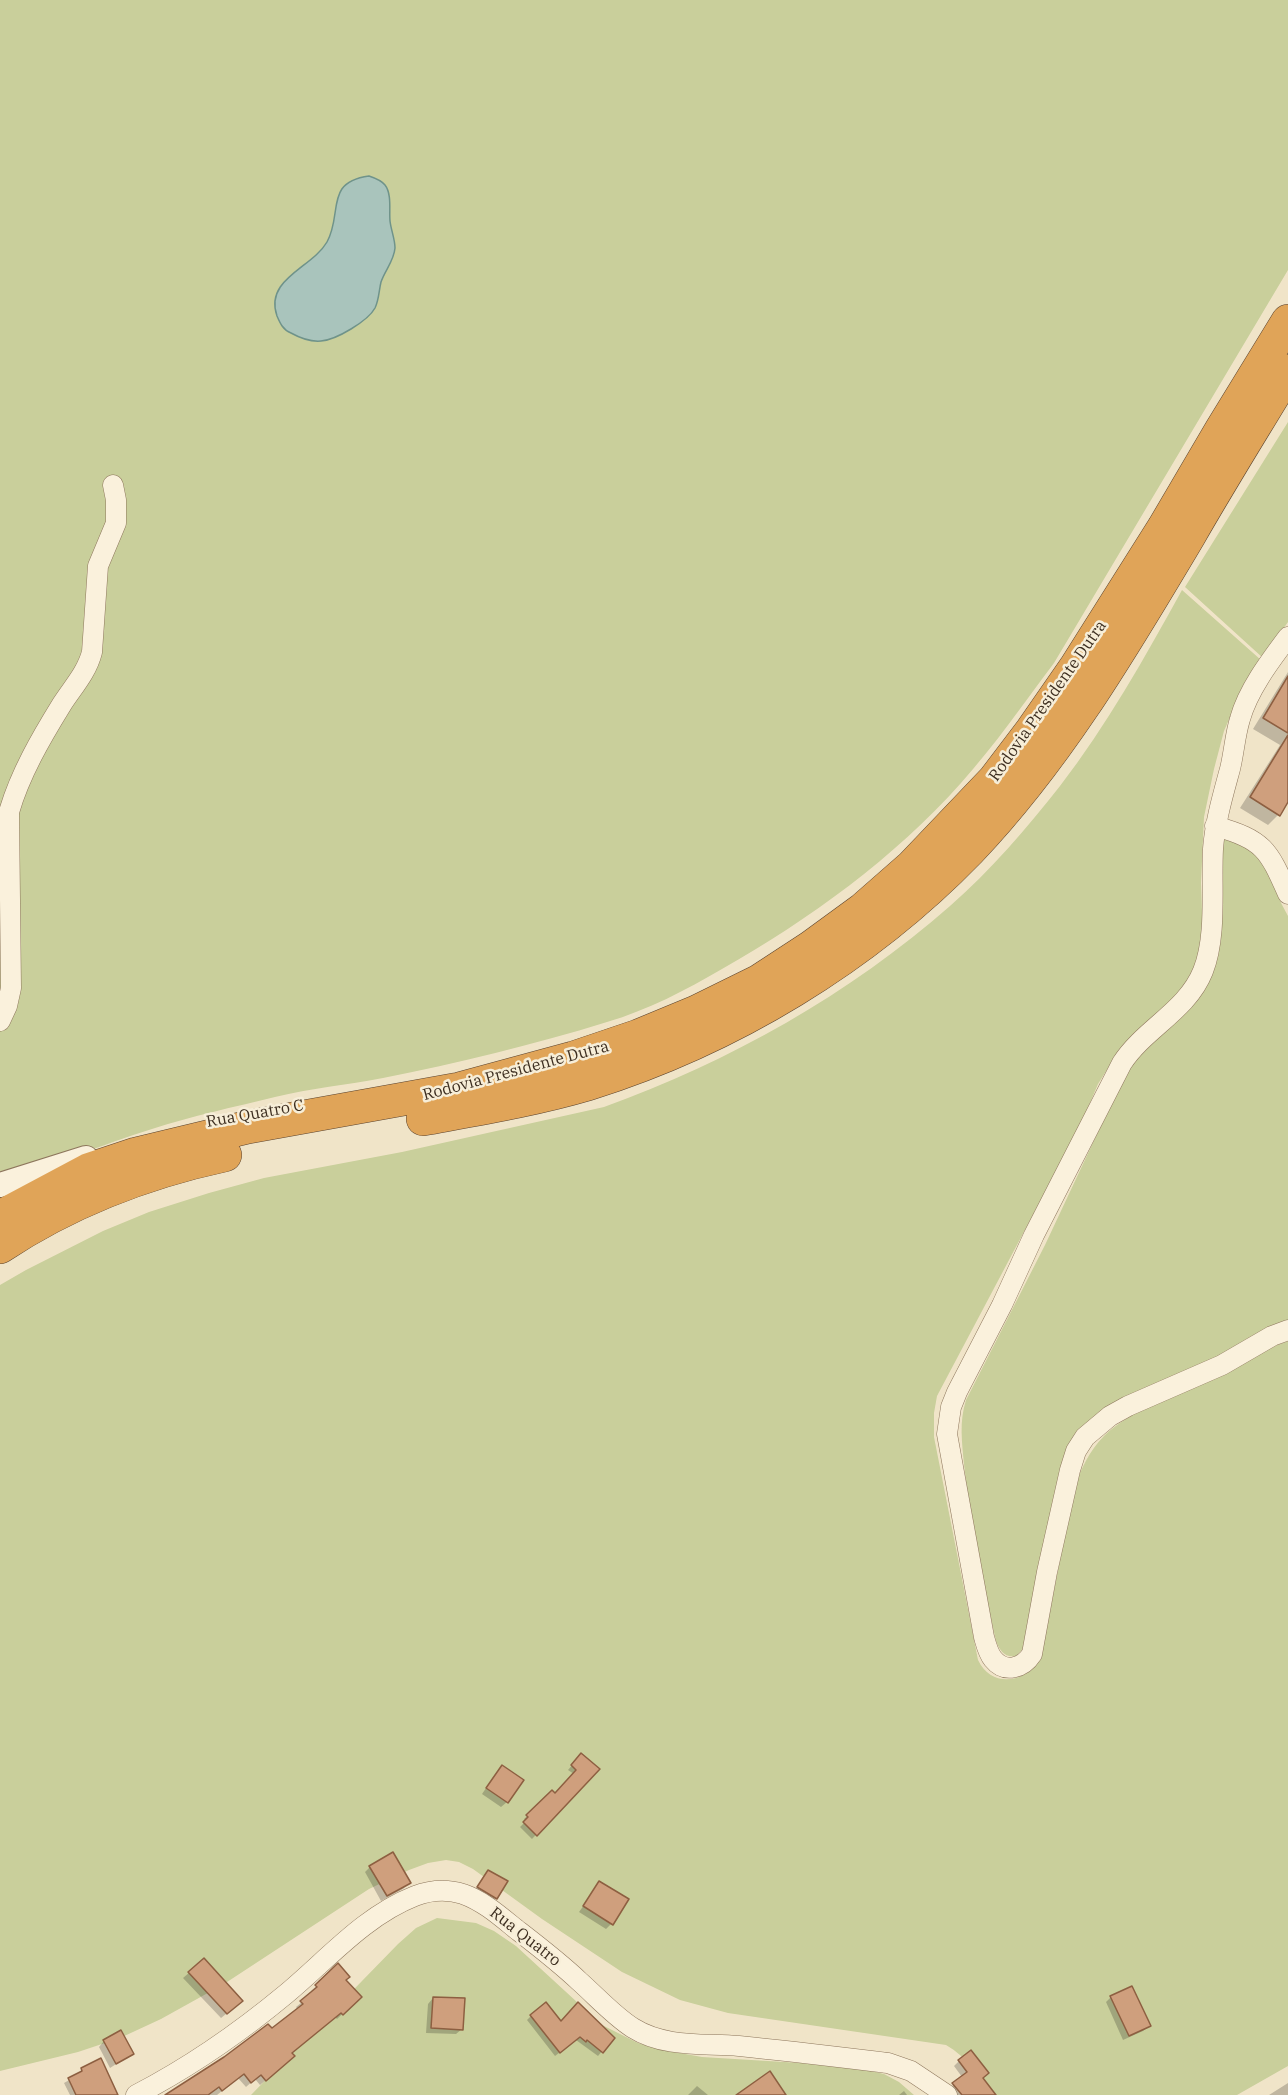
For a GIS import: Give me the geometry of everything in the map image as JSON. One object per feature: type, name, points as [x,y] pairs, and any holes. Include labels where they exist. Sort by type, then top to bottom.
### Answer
[{"type":"highway","name":"Rodovia Presidente Dutra","points":[[0,1217],[88,1170],[136,1154],[259,1125],[441,1093],[573,1059],[638,1036],[696,1012],[759,981],[863,909],[912,866],[993,780],[1076,668],[1288,321]]},
{"type":"highway","name":"Rodovia Presidente Dutra","points":[[0,1247],[65,1209],[100,1193],[198,1161],[472,1110],[588,1083],[671,1053],[712,1034],[763,1008],[854,950],[897,918],[969,851],[1055,745],[1112,664],[1288,371]]},
{"type":"street","points":[[0,1021],[7,1006],[11,978],[9,812],[23,772],[88,664],[92,652],[98,566],[116,523],[113,484]]},
{"type":"street","points":[[1288,637],[1274,656],[1242,712],[1215,826],[1211,892],[1212,932],[1209,953],[1198,983],[1181,1005],[1140,1040],[1122,1063],[1034,1235],[951,1407],[947,1434],[984,1637],[995,1662],[1006,1668],[1012,1668],[1026,1663],[1032,1654],[1067,1481],[1076,1451],[1085,1437],[1110,1416],[1128,1406],[1222,1365],[1272,1336],[1288,1330]]},
{"type":"street","points":[[1215,826],[1239,833],[1254,841],[1267,852],[1288,894]]},
{"type":"street","name":"Rua Quatro C","points":[[0,1185],[157,1135],[201,1124],[301,1106],[517,1074]]},
{"type":"street","name":"Rua Quatro","points":[[136,2095],[210,2053],[245,2028],[343,1943],[382,1913],[398,1903],[435,1890],[464,1894],[493,1911],[552,1956],[634,2029],[682,2044],[732,2046],[888,2063],[911,2072],[947,2095]]},
{"type":"green space","points":[[0,0],[1288,0],[1288,270],[1054,663],[986,754],[961,783],[908,837],[819,908],[755,950],[708,977],[666,999],[622,1017],[467,1060],[383,1078],[288,1094],[213,1112],[152,1129],[58,1161],[0,1171]]},
{"type":"green space","points":[[1288,422],[1288,622],[1263,658],[1185,587]]},
{"type":"green space","points":[[1182,590],[1261,660],[1240,694],[1224,731],[1214,769],[1204,817],[1201,883],[1203,938],[1196,966],[1187,987],[1113,1060],[1098,1084],[1081,1124],[937,1396],[934,1437],[978,1660],[984,1669],[1000,1679],[1018,1677],[1027,1673],[1041,1658],[1074,1487],[1094,1448],[1114,1427],[1140,1411],[1258,1353],[1288,1341],[1288,2066],[1237,2095],[993,2095],[966,2061],[946,2045],[728,2013],[680,2000],[622,1972],[542,1919],[473,1869],[459,1862],[446,1860],[428,1863],[409,1870],[369,1889],[224,1984],[161,2019],[120,2038],[78,2052],[0,2071],[0,1285],[103,1231],[149,1212],[209,1193],[264,1178],[402,1152],[604,1107],[697,1069],[786,1023],[830,996],[912,938],[965,893],[1008,849],[1035,818],[1094,739],[1140,665]]},
{"type":"green space","points":[[1220,833],[1240,840],[1270,869],[1281,903],[1288,916],[1288,1326],[1093,1422],[1024,1648],[1016,1656],[1009,1656],[1001,1651],[996,1641],[973,1531],[962,1448],[962,1424],[966,1400],[1045,1245],[1128,1068],[1191,1007],[1207,983]]},
{"type":"green space","points":[[437,1918],[476,1923],[494,1931],[516,1946],[602,2025],[638,2043],[702,2057],[850,2066],[884,2074],[899,2082],[914,2095],[251,2095],[398,1944],[416,1928]]},
{"type":"water","points":[[369,176],[382,182],[387,189],[395,248],[381,282],[375,308],[359,324],[327,340],[309,340],[298,336],[286,330],[279,321],[275,303],[277,292],[283,283],[320,251],[327,242],[332,231],[340,192],[355,179]]},
{"type":"building","points":[[1288,676],[1288,733],[1263,718]]},
{"type":"building","points":[[1288,735],[1288,802],[1280,816],[1250,797]]},
{"type":"building","points":[[581,1753],[600,1769],[537,1836],[523,1822],[528,1817],[526,1815],[552,1790],[555,1793],[576,1770],[571,1765]]},
{"type":"building","points":[[502,1765],[524,1780],[508,1803],[486,1788]]},
{"type":"building","points":[[393,1852],[411,1883],[387,1896],[369,1866]]},
{"type":"building","points":[[488,1870],[508,1881],[497,1899],[477,1887]]},
{"type":"building","points":[[599,1881],[629,1899],[613,1925],[583,1906]]},
{"type":"building","points":[[204,1958],[243,2001],[227,2014],[188,1972]]},
{"type":"building","points":[[338,1963],[350,1977],[346,1980],[362,1997],[343,2015],[341,2013],[292,2053],[295,2056],[266,2081],[261,2075],[251,2083],[244,2074],[222,2091],[219,2087],[208,2095],[165,2095],[224,2057],[268,2024],[272,2028],[303,2004],[300,2001],[317,1987],[315,1985]]},
{"type":"building","points":[[1132,1986],[1151,2026],[1129,2036],[1110,1996]]},
{"type":"building","points":[[433,1997],[465,1998],[463,2030],[431,2028]]},
{"type":"building","points":[[546,2002],[561,2021],[578,2002],[615,2038],[603,2053],[580,2037],[560,2053],[530,2015]]},
{"type":"building","points":[[121,2030],[134,2054],[116,2064],[103,2040]]},
{"type":"building","points":[[971,2050],[989,2073],[983,2078],[996,2095],[962,2095],[952,2083],[967,2072],[958,2060]]},
{"type":"building","points":[[101,2058],[118,2095],[76,2095],[68,2078],[82,2071],[81,2068]]},
{"type":"building","points":[[770,2071],[786,2095],[736,2095]]}]
